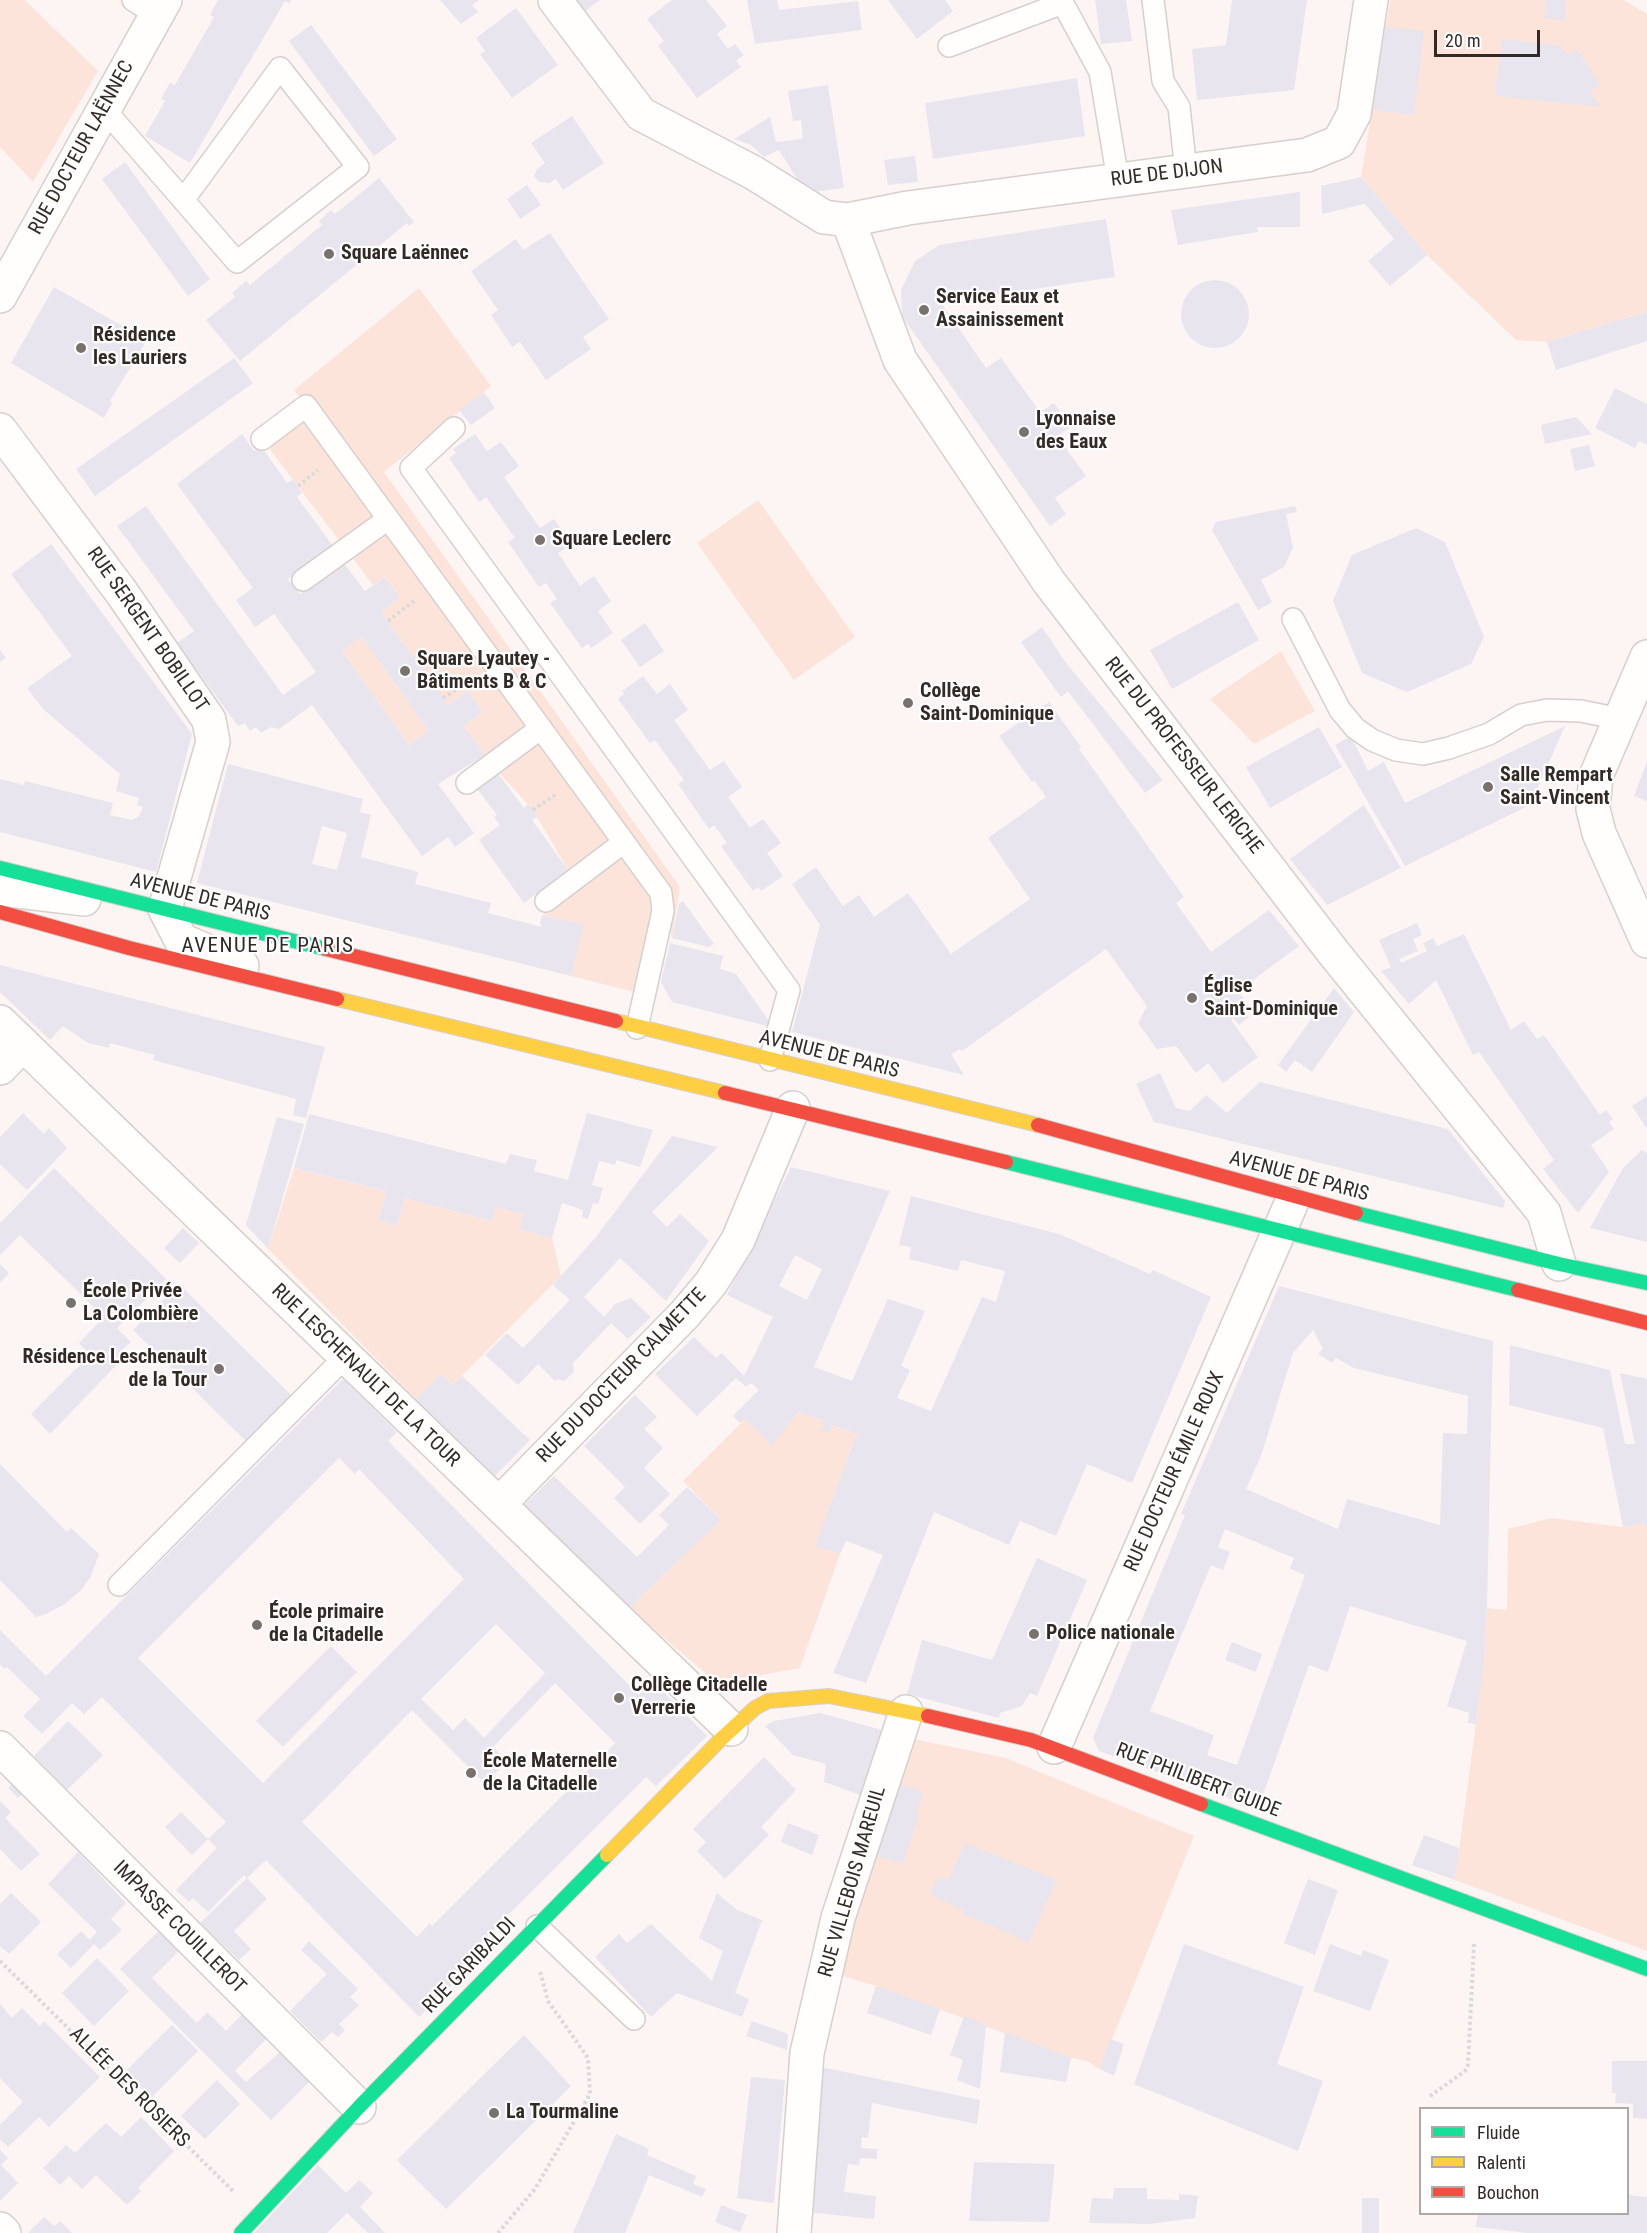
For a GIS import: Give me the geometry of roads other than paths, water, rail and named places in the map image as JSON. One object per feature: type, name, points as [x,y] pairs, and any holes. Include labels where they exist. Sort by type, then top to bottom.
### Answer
[{"type":"main road","name":"AVENUE DE PARIS","points":[[0,868],[637,1028],[1076,1135],[1295,1197],[1559,1264],[1647,1283]]},
{"type":"main road","points":[[0,912],[129,948],[793,1108],[1281,1229],[1647,1323]]},
{"type":"main road","name":"RUE PHILIBERT GUIDE","points":[[731,1729],[755,1708],[768,1701],[829,1696],[1054,1747],[1476,1908],[1647,1969]]},
{"type":"main road","name":"RUE GARIBALDI","points":[[241,2233],[359,2107],[731,1729]]},
{"type":"street","points":[[555,0],[641,114],[754,173],[824,217],[848,220]]},
{"type":"street","name":"RUE DE DIJON","points":[[848,220],[908,208],[1307,155],[1339,142],[1354,114],[1371,0]]},
{"type":"street","name":"RUE DOCTEUR LAËNNEC","points":[[0,296],[104,109],[151,5]]},
{"type":"street","name":"RUE DU PROFESSEUR LERICHE","points":[[848,220],[900,360],[1048,582],[1334,952],[1544,1213],[1559,1264]]},
{"type":"street","name":"RUE SERGENT BOBILLOT","points":[[0,430],[122,593],[209,720],[213,742],[165,909]]},
{"type":"street","points":[[1647,657],[1596,776],[1593,809],[1599,833],[1647,941]]},
{"type":"street","points":[[0,889],[73,899],[121,898]]},
{"type":"street","points":[[165,909],[181,940],[294,988]]},
{"type":"street","name":"RUE LESCHENAULT DE LA TOUR","points":[[0,1022],[209,1227],[346,1356],[731,1729]]},
{"type":"street","points":[[0,1068],[23,1044]]},
{"type":"street","name":"RUE DU DOCTEUR CALMETTE","points":[[499,1504],[685,1314],[711,1283],[738,1240],[793,1108]]},
{"type":"street","name":"RUE DOCTEUR ÉMILE ROUX","points":[[1054,1747],[1295,1197]]},
{"type":"street","name":"RUE VILLEBOIS MAREUIL","points":[[794,2233],[807,2054],[838,1918],[906,1712]]},
{"type":"street","name":"IMPASSE COUILLEROT","points":[[0,1748],[359,2107]]},
{"type":"street","points":[[0,2229],[4,2233]]},
{"type":"lane","points":[[1153,0],[1163,81],[1179,107],[1186,171]]},
{"type":"lane","points":[[949,46],[1062,2],[1100,72],[1118,180]]},
{"type":"lane","points":[[104,109],[184,198],[237,262],[358,167],[280,68],[184,198]]},
{"type":"lane","points":[[262,439],[306,406],[661,893],[663,911],[637,1028]]},
{"type":"lane","points":[[454,428],[411,468],[789,990],[770,1060]]},
{"type":"lane","points":[[303,580],[388,519]]},
{"type":"lane","points":[[1293,619],[1340,710],[1355,728],[1372,740],[1396,750],[1423,754],[1449,748],[1489,734],[1521,715],[1548,710],[1581,711],[1620,719]]},
{"type":"lane","points":[[467,783],[541,728]]},
{"type":"lane","points":[[546,901],[624,842]]},
{"type":"lane","points":[[119,1585],[346,1356]]},
{"type":"lane","points":[[537,1926],[634,2019]]},
{"type":"place","name":"Square Laënnec","points":[[329,254]]},
{"type":"place","name":"Service Eaux et Assainissement","points":[[924,310]]},
{"type":"place","name":"Résidence les Lauriers","points":[[81,348]]},
{"type":"place","name":"Lyonnaise des Eaux","points":[[1024,432]]},
{"type":"place","name":"Square Leclerc","points":[[540,540]]},
{"type":"place","name":"Square Lyautey - Bâtiments B & C","points":[[405,671]]},
{"type":"place","name":"Collège Saint-Dominique","points":[[908,703]]},
{"type":"place","name":"Salle Rempart Saint-Vincent","points":[[1488,787]]},
{"type":"place","name":"Église Saint-Dominique","points":[[1192,998]]},
{"type":"place","name":"École Privée La Colombière","points":[[71,1303]]},
{"type":"place","name":"Résidence Leschenault de la Tour","points":[[219,1369]]},
{"type":"place","name":"École primaire de la Citadelle","points":[[257,1625]]},
{"type":"place","name":"Police nationale","points":[[1034,1634]]},
{"type":"place","name":"Collège Citadelle Verrerie","points":[[619,1698]]},
{"type":"place","name":"École Maternelle de la Citadelle","points":[[471,1773]]},
{"type":"place","name":"La Tourmaline","points":[[494,2113]]},
{"type":"district","name":"AVENUE DE PARIS","points":[[268,947]]}]
